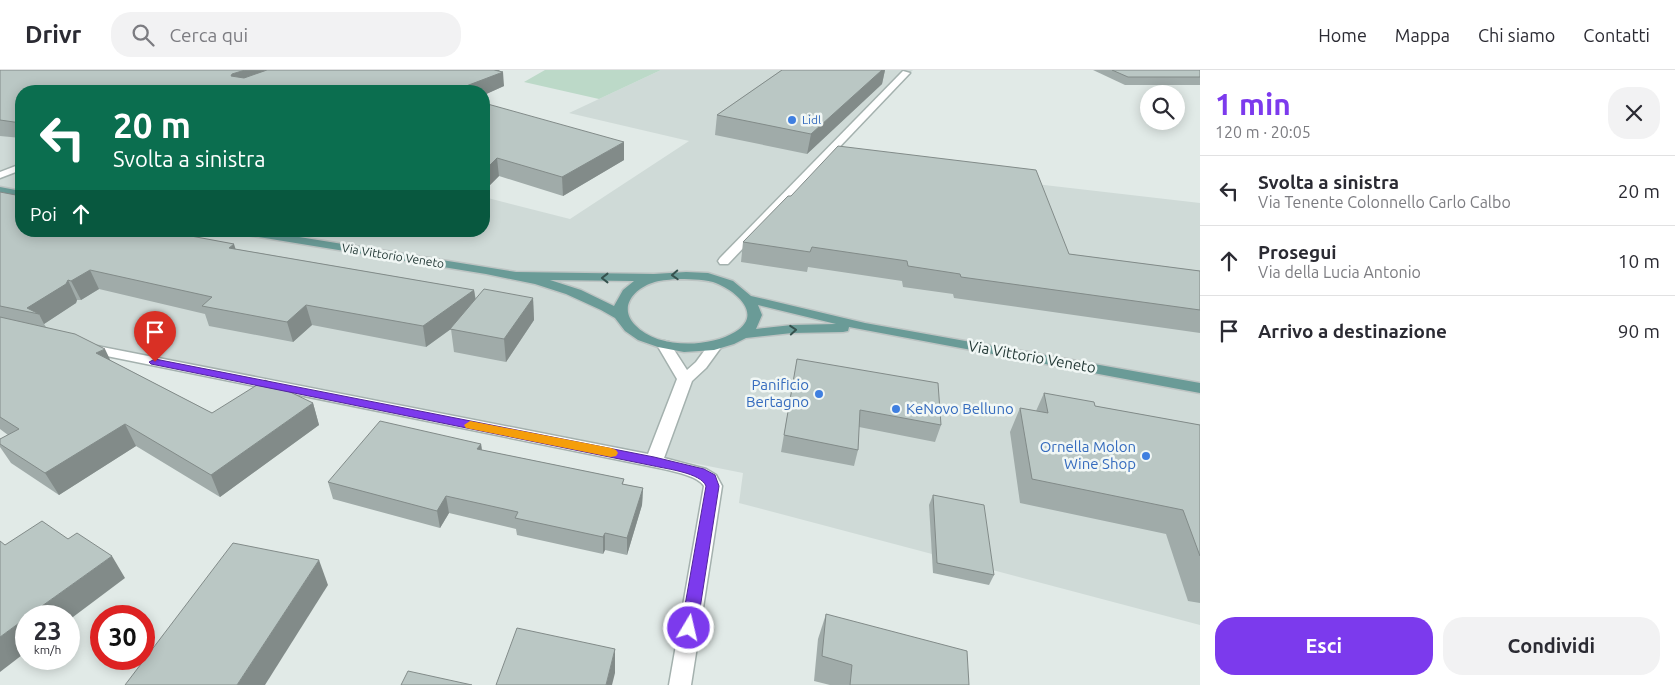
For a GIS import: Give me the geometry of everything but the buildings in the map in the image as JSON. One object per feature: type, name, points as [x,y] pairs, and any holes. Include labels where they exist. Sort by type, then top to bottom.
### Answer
[{"type":"main road","points":[[0,190],[15,193]]},
{"type":"main road","name":"Via Vittorio Veneto","points":[[277,237],[516,276],[572,291],[622,317],[630,328],[644,338],[664,345],[686,348],[715,346],[729,342],[744,334],[792,329],[865,327]]},
{"type":"main road","name":"Via Vittorio Veneto","points":[[516,276],[654,278],[674,275],[703,277],[717,280],[736,288],[749,299],[865,327],[1200,388]]},
{"type":"main road","name":"Via Vittorio Veneto","points":[[622,317],[620,305],[625,294],[637,284],[654,278]]},
{"type":"main road","points":[[744,334],[753,324],[755,311],[749,299]]},
{"type":"street","points":[[724,261],[906,73]]},
{"type":"street","points":[[0,175],[15,169]]},
{"type":"street","points":[[69,345],[654,461],[700,472],[710,478],[713,486],[680,685]]},
{"type":"street","points":[[664,345],[685,379]]},
{"type":"street","points":[[654,461],[685,379],[701,365],[715,346]]},
{"type":"shaded area","points":[[0,70],[15,85],[15,237],[490,237],[490,199],[570,219],[689,141],[569,113],[661,70],[913,70],[826,160],[1200,203],[1200,625],[739,503],[743,473],[0,325]]},
{"type":"green space","points":[[545,70],[661,70],[599,99],[524,82]]},
{"type":"slow traffic","points":[[470,425],[611,453]]},
{"type":"place","name":"Lidl","points":[[792,120]]},
{"type":"place","name":"Panificio Bertagno","points":[[819,394]]},
{"type":"place","name":"KeNovo Belluno","points":[[896,409]]},
{"type":"place","name":"Ornella Molon Wine Shop","points":[[1146,456]]},
{"type":"route","points":[[155,362],[654,461],[700,472],[710,478],[713,486],[689,628]]}]
